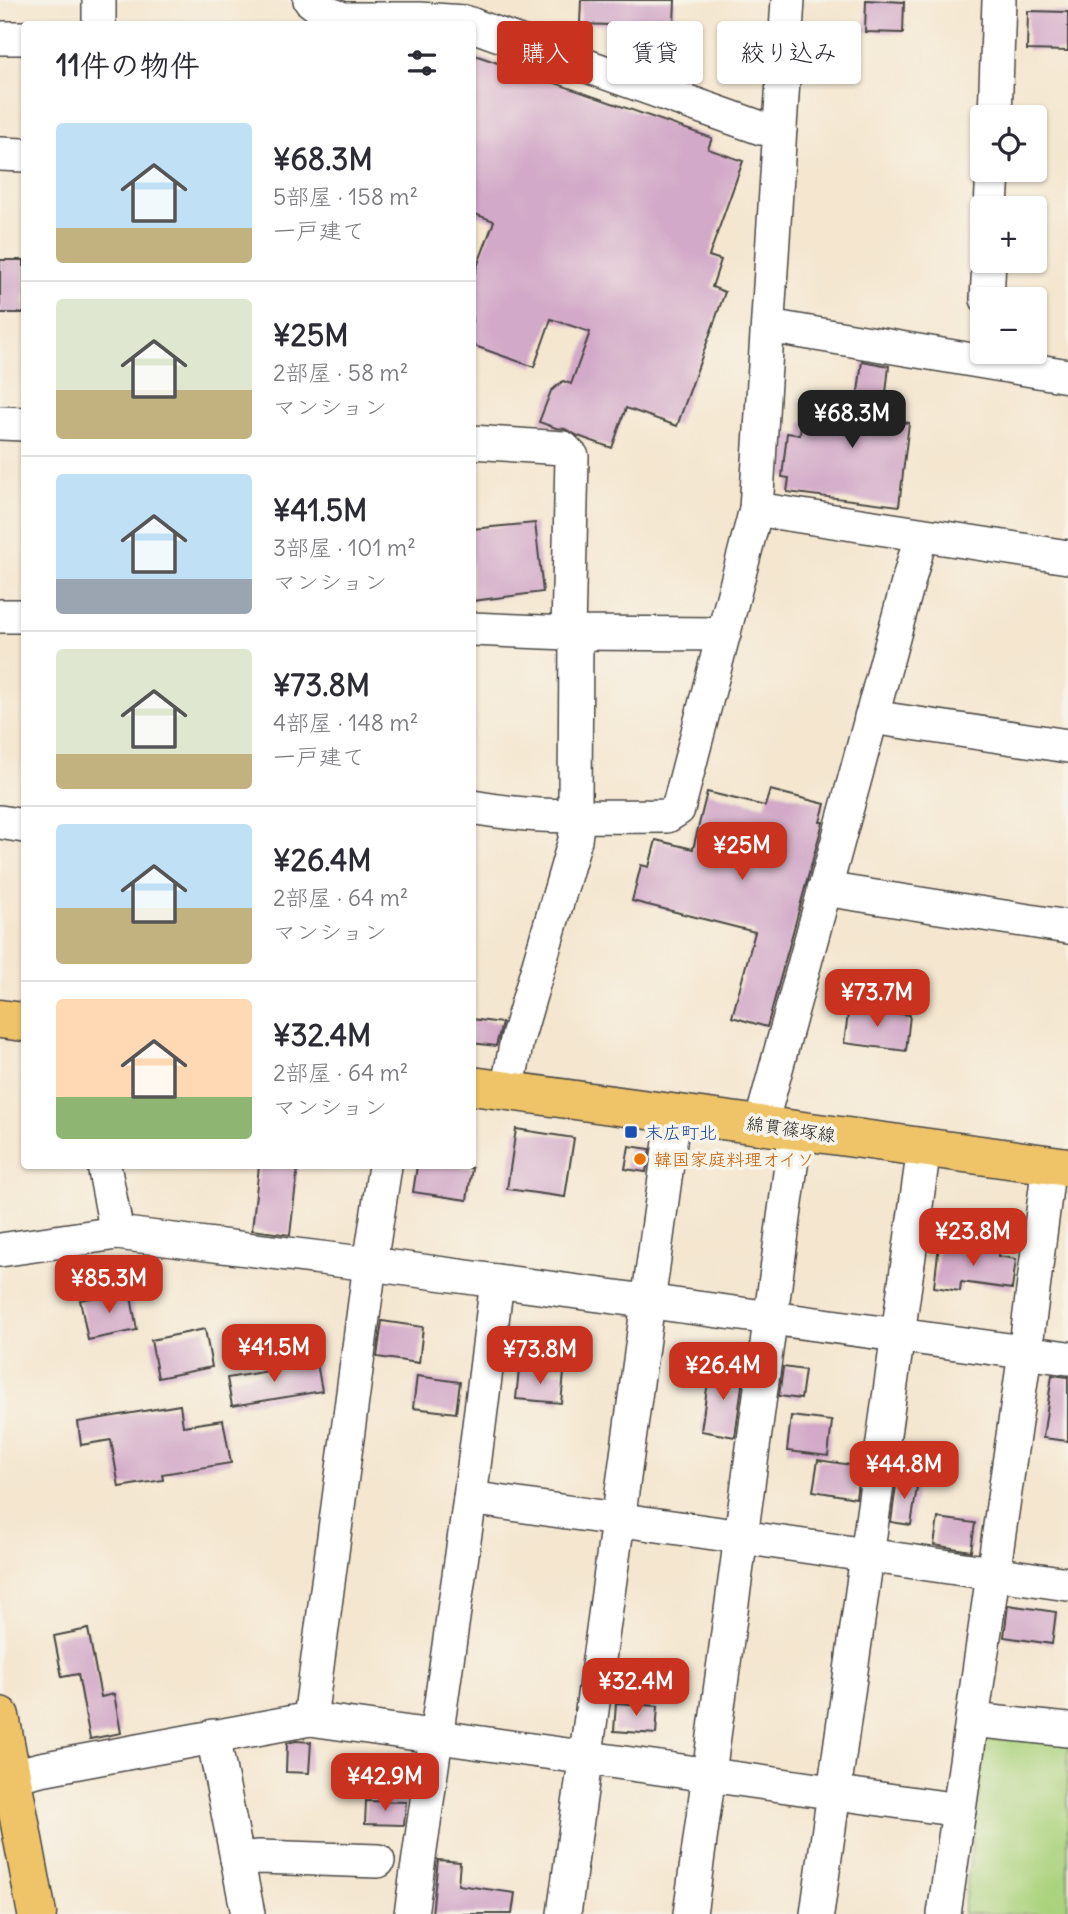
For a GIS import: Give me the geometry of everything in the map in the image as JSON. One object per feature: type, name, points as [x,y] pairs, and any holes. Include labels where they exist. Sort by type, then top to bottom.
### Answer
[{"type":"main road","points":[[0,1019],[21,1022]]},
{"type":"main road","name":"綿貫篠塚線","points":[[490,1088],[1058,1166]]},
{"type":"main road","points":[[0,1716],[6,1778],[37,1914]]},
{"type":"street","points":[[99,0],[99,21]]},
{"type":"street","points":[[310,0],[341,21]]},
{"type":"street","points":[[476,808],[508,813],[578,817],[667,816],[678,809],[756,509],[789,0]]},
{"type":"street","points":[[995,105],[999,0]]},
{"type":"street","points":[[476,26],[761,128],[779,129]]},
{"type":"street","points":[[0,38],[21,38]]},
{"type":"street","points":[[0,154],[21,155]]},
{"type":"street","points":[[768,326],[970,355]]},
{"type":"street","points":[[1016,364],[1068,376]]},
{"type":"street","points":[[0,423],[21,424]]},
{"type":"street","points":[[476,442],[563,448],[572,457],[572,633],[575,803],[578,817],[575,839],[517,1040],[490,1088]]},
{"type":"street","points":[[756,509],[1068,557]]},
{"type":"street","points":[[690,1914],[771,1318],[778,1127],[824,889],[921,536]]},
{"type":"street","points":[[0,616],[21,616]]},
{"type":"street","points":[[476,629],[724,634]]},
{"type":"street","points":[[871,717],[1068,746]]},
{"type":"street","points":[[0,822],[21,826]]},
{"type":"street","points":[[824,889],[1068,927]]},
{"type":"street","points":[[564,1914],[674,1114]]},
{"type":"street","points":[[817,1914],[924,1148]]},
{"type":"street","points":[[944,1914],[1025,1353],[1058,1166]]},
{"type":"street","points":[[105,1169],[117,1233]]},
{"type":"street","points":[[310,1719],[385,1169]]},
{"type":"street","points":[[0,1250],[117,1233],[370,1264],[1068,1359]]},
{"type":"street","points":[[411,1914],[470,1498],[497,1281]]},
{"type":"street","points":[[470,1498],[1068,1584]]},
{"type":"street","points":[[6,1778],[41,1769],[310,1719],[959,1810]]},
{"type":"street","points":[[971,1720],[1068,1730]]},
{"type":"street","points":[[213,1736],[248,1914]]},
{"type":"street","points":[[237,1859],[259,1857],[378,1861]]},
{"type":"green space","points":[[986,1733],[1068,1743],[1068,1914],[963,1914]]},
{"type":"building","points":[[581,0],[675,0],[674,21],[607,21],[607,25],[580,21]]},
{"type":"building","points":[[866,0],[904,2],[903,33],[865,32]]},
{"type":"building","points":[[1028,11],[1068,12],[1068,51],[1027,50]]},
{"type":"building","points":[[476,55],[497,63],[497,84],[558,84],[712,138],[708,149],[743,161],[709,256],[721,260],[712,287],[725,292],[677,426],[626,408],[612,448],[565,429],[539,422],[551,391],[563,381],[571,384],[590,332],[551,319],[534,367],[476,346],[476,269],[494,221],[476,214]]},
{"type":"building","points":[[0,260],[21,260],[21,313],[0,313]]},
{"type":"building","points":[[862,361],[889,366],[883,420],[909,423],[899,506],[787,492],[789,478],[782,477],[787,433],[800,435],[801,422],[840,427],[842,413],[855,415]]},
{"type":"building","points":[[535,523],[543,592],[476,600],[476,529]]},
{"type":"building","points":[[770,790],[825,804],[820,822],[823,822],[767,1027],[732,1017],[755,932],[632,901],[641,865],[649,867],[656,840],[693,849],[707,792],[765,806]]},
{"type":"building","points":[[849,1007],[910,1015],[906,1051],[844,1043]]},
{"type":"building","points":[[476,1020],[502,1023],[496,1046],[476,1044]]},
{"type":"building","points":[[516,1129],[574,1138],[565,1197],[507,1189]]},
{"type":"building","name":"韓国家庭料理オイソ","points":[[629,1146],[650,1149],[646,1172],[625,1169]]},
{"type":"building","points":[[259,1169],[298,1169],[290,1235],[252,1230]]},
{"type":"building","points":[[417,1169],[472,1169],[467,1200],[413,1192]]},
{"type":"building","points":[[939,1245],[998,1252],[998,1256],[1016,1259],[1012,1289],[961,1282],[960,1291],[934,1287]]},
{"type":"building","points":[[130,1291],[137,1330],[88,1340],[80,1300]]},
{"type":"building","points":[[382,1321],[423,1327],[419,1363],[377,1357]]},
{"type":"building","points":[[205,1329],[212,1367],[158,1378],[151,1340]]},
{"type":"building","points":[[317,1363],[322,1391],[232,1406],[227,1378]]},
{"type":"building","points":[[710,1367],[744,1371],[735,1437],[701,1431]]},
{"type":"building","points":[[783,1367],[805,1370],[801,1399],[779,1396]]},
{"type":"building","points":[[519,1369],[564,1373],[561,1403],[516,1399]]},
{"type":"building","points":[[1052,1375],[1068,1377],[1068,1441],[1043,1438]]},
{"type":"building","points":[[417,1376],[460,1382],[456,1413],[413,1408]]},
{"type":"building","points":[[180,1405],[183,1426],[223,1420],[231,1463],[162,1474],[163,1480],[119,1487],[111,1440],[81,1445],[78,1422]]},
{"type":"building","points":[[791,1416],[832,1421],[828,1456],[787,1451]]},
{"type":"building","points":[[818,1460],[858,1466],[856,1498],[813,1491]]},
{"type":"building","points":[[897,1478],[918,1481],[911,1525],[891,1522]]},
{"type":"building","points":[[938,1518],[975,1523],[971,1551],[934,1545]]},
{"type":"building","points":[[1008,1605],[1056,1612],[1052,1644],[1004,1637]]},
{"type":"building","points":[[88,1629],[101,1697],[114,1694],[121,1733],[90,1739],[78,1674],[62,1677],[54,1636]]},
{"type":"building","points":[[616,1703],[658,1706],[656,1734],[614,1731]]},
{"type":"building","points":[[311,1742],[309,1773],[286,1772],[287,1743]]},
{"type":"building","points":[[366,1801],[406,1802],[404,1825],[365,1824]]},
{"type":"building","points":[[438,1860],[460,1862],[458,1885],[515,1893],[512,1914],[432,1914]]},
{"type":"place","name":"末広町北","points":[[631,1132]]},
{"type":"place","name":"韓国家庭料理オイソ","points":[[640,1159]]}]
